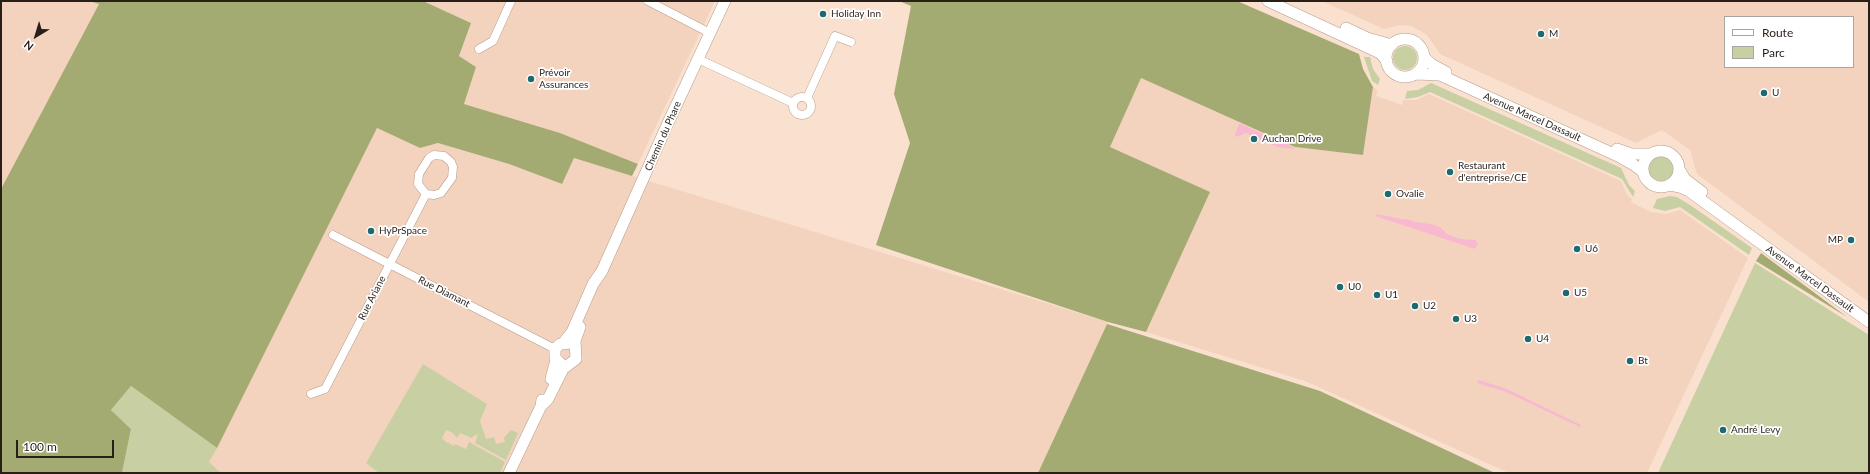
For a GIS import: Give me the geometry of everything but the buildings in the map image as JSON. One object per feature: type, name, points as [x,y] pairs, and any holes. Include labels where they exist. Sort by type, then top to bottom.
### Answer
[{"type":"main road","name":"Chemin du Phare","points":[[541,406],[543,396],[554,372],[558,351],[572,332],[594,284],[602,271],[725,1]]},
{"type":"main road","points":[[1268,1],[1380,53],[1391,70],[1401,76],[1412,76],[1416,74],[1424,63],[1424,57],[1419,46],[1411,40],[1401,40],[1392,45],[1389,50],[1387,62]]},
{"type":"main road","points":[[1285,1],[1367,38],[1392,45]]},
{"type":"main road","name":"Avenue Marcel Dassault","points":[[1424,57],[1431,64],[1443,71],[1623,152],[1631,154],[1650,154]]},
{"type":"main road","name":"Avenue Marcel Dassault","points":[[1416,74],[1440,75],[1618,156],[1643,172]]},
{"type":"main road","points":[[1658,151],[1669,152],[1676,159],[1679,169],[1677,178],[1670,185],[1661,188],[1647,181],[1643,172],[1644,162],[1650,154],[1658,151]]},
{"type":"main road","name":"Avenue Marcel Dassault","points":[[1679,169],[1685,179],[1869,314]]},
{"type":"main road","name":"Avenue Marcel Dassault","points":[[1670,185],[1689,191],[1869,322]]},
{"type":"main road","name":"Chemin du Phare","points":[[576,349],[577,334],[598,288],[602,271]]},
{"type":"main road","points":[[509,473],[541,406],[548,399],[559,374],[576,359],[576,349],[571,344],[558,351],[561,365],[568,365]]},
{"type":"street","points":[[479,49],[493,41],[511,1]]},
{"type":"street","points":[[648,1],[710,32]]},
{"type":"street","points":[[807,98],[835,36],[851,42]]},
{"type":"street","points":[[698,59],[793,103]]},
{"type":"street","points":[[799,97],[807,98],[810,101],[811,107],[806,114],[800,115],[794,112],[793,103],[799,97]]},
{"type":"street","points":[[438,155],[444,156],[451,162],[453,167],[452,178],[441,193],[434,195],[426,194],[418,184],[419,174],[429,158],[438,155]]},
{"type":"street","name":"Rue Ariane","points":[[311,394],[325,389],[426,194]]},
{"type":"street","name":"Rue Diamant","points":[[333,235],[558,351]]},
{"type":"shaded area","points":[[1,1],[89,1],[99,4],[1,189]]},
{"type":"shaded area","points":[[423,1],[715,1],[638,164],[560,133],[464,104],[476,67],[459,56],[471,23]]},
{"type":"shaded area","points":[[1322,1],[1869,1],[1869,302],[1697,174],[1690,150],[1662,130],[1636,143],[1440,54],[1427,35],[1412,26],[1399,25],[1384,29]]},
{"type":"shaded area","points":[[1141,78],[1295,147],[1363,155],[1373,87],[1378,90],[1376,96],[1402,105],[1403,100],[1416,100],[1429,94],[1621,181],[1627,195],[1632,199],[1631,202],[1651,212],[1666,214],[1680,210],[1748,258],[1647,473],[1509,473],[1305,381],[1146,332],[1209,192],[1110,147]]},
{"type":"shaded area","points":[[1239,124],[1295,148],[1277,147],[1246,133],[1237,137],[1235,135]]},
{"type":"shaded area","points":[[377,128],[420,148],[438,143],[509,164],[561,184],[574,158],[1108,322],[1038,473],[221,473],[209,462]]},
{"type":"shaded area","points":[[1377,214],[1431,224],[1440,227],[1447,234],[1461,239],[1476,240],[1478,244],[1475,249],[1375,216]]},
{"type":"shaded area","points":[[1479,380],[1507,389],[1581,425],[1580,427],[1506,392],[1477,383]]},
{"type":"green space","points":[[89,1],[423,1],[471,23],[459,56],[476,67],[464,104],[560,133],[638,164],[632,176],[574,158],[562,184],[509,164],[438,143],[420,148],[377,128],[217,448],[131,386],[111,410],[131,429],[122,473],[1,473],[1,189],[99,4]]},
{"type":"green space","points":[[899,1],[1237,1],[1359,54],[1363,69],[1373,87],[1363,155],[1295,147],[1141,78],[1110,147],[1210,192],[1146,332],[1108,322],[876,245],[910,143],[894,94],[911,6]]},
{"type":"green space","points":[[1405,46],[1410,47],[1416,53],[1416,63],[1410,69],[1405,70],[1400,69],[1394,63],[1393,58],[1394,53],[1400,47]]},
{"type":"green space","points":[[1364,57],[1370,57],[1373,69],[1380,79],[1378,85],[1372,81]]},
{"type":"green space","points":[[1431,83],[1621,168],[1629,185],[1635,191],[1633,197],[1622,179],[1430,92],[1418,97],[1405,99],[1407,91],[1418,90]]},
{"type":"green space","points":[[1661,155],[1671,159],[1675,169],[1671,179],[1661,183],[1651,179],[1647,169],[1651,159]]},
{"type":"green space","points":[[1670,196],[1677,197],[1690,205],[1752,248],[1749,255],[1680,207],[1665,211],[1653,208],[1657,199]]},
{"type":"green space","points":[[1761,253],[1847,317],[1756,261]]},
{"type":"green space","points":[[1755,263],[1869,335],[1869,473],[1658,473]]},
{"type":"green space","points":[[1107,324],[1320,391],[1495,473],[1038,473]]},
{"type":"green space","points":[[423,364],[487,404],[480,421],[486,439],[494,437],[496,444],[505,442],[504,438],[511,430],[518,433],[506,460],[475,443],[478,434],[471,438],[460,433],[457,438],[453,433],[446,430],[442,438],[454,446],[455,444],[466,449],[469,442],[505,462],[500,473],[379,473],[366,463]]},
{"type":"green space","points":[[131,386],[217,448],[209,462],[221,473],[122,473],[131,429],[111,410]]},
{"type":"place","name":"Holiday Inn","points":[[823,14]]},
{"type":"place","name":"M","points":[[1541,34]]},
{"type":"place","name":"Prévoir Assurances","points":[[531,79]]},
{"type":"place","name":"U","points":[[1764,93]]},
{"type":"place","name":"Auchan Drive","points":[[1254,139]]},
{"type":"place","name":"Restaurant d'entreprise/CE","points":[[1450,172]]},
{"type":"place","name":"Ovalie","points":[[1388,194]]},
{"type":"place","name":"HyPrSpace","points":[[371,231]]},
{"type":"place","name":"MP","points":[[1851,240]]},
{"type":"place","name":"U6","points":[[1577,249]]},
{"type":"place","name":"U0","points":[[1340,287]]},
{"type":"place","name":"U5","points":[[1566,293]]},
{"type":"place","name":"U1","points":[[1377,295]]},
{"type":"place","name":"U2","points":[[1415,306]]},
{"type":"place","name":"U3","points":[[1456,319]]},
{"type":"place","name":"U4","points":[[1528,339]]},
{"type":"place","name":"Bt","points":[[1630,361]]},
{"type":"place","name":"André Levy","points":[[1723,430]]}]
